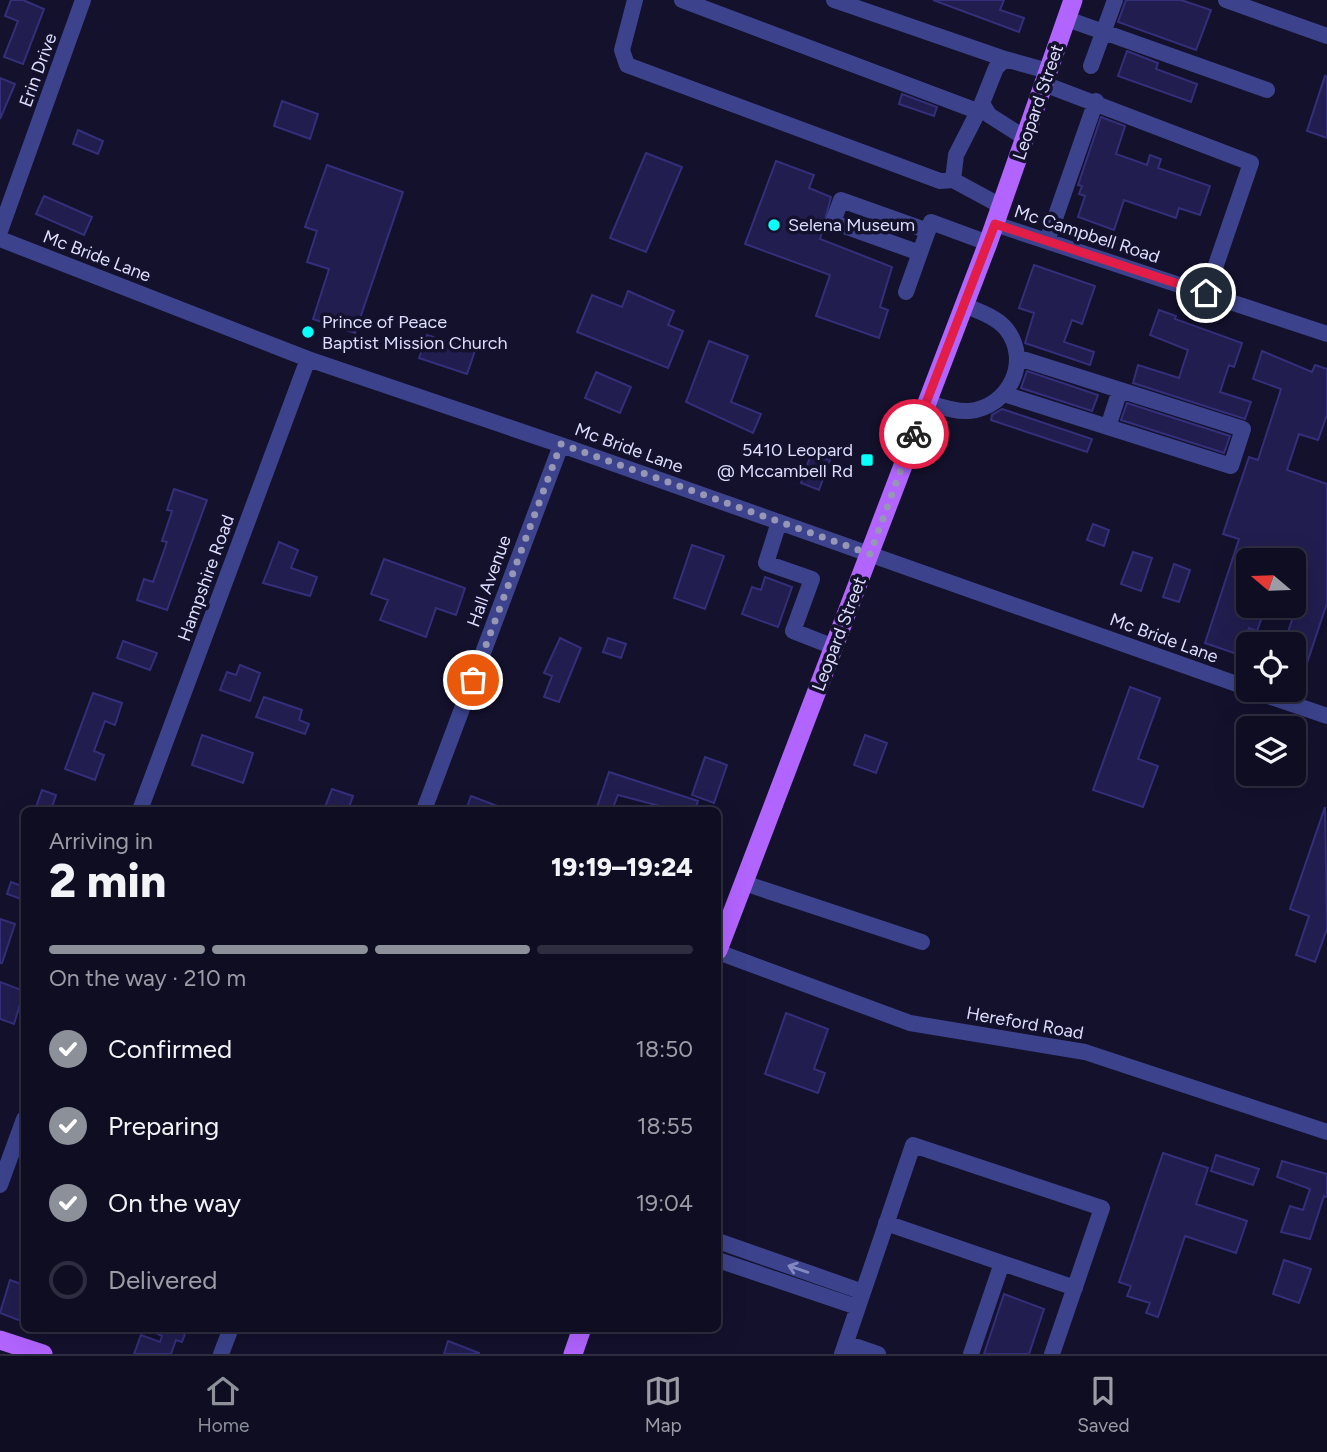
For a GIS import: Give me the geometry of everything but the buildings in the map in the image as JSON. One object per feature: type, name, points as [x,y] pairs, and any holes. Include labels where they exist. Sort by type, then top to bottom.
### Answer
[{"type":"main road","name":"Leopard Street","points":[[721,943],[995,224],[1073,0]]},
{"type":"main road","points":[[573,1354],[581,1332]]},
{"type":"main road","points":[[0,1339],[43,1354]]},
{"type":"street","name":"Erin Drive","points":[[0,231],[83,0]]},
{"type":"street","points":[[635,0],[622,50],[627,65],[940,181],[953,180]]},
{"type":"street","points":[[682,0],[980,107],[1025,138]]},
{"type":"street","points":[[834,0],[1005,60],[1096,101],[1251,163],[1206,293]]},
{"type":"street","points":[[1091,66],[1115,0]]},
{"type":"street","points":[[1226,0],[1263,6],[1327,36]]},
{"type":"street","points":[[1067,19],[1266,90]]},
{"type":"street","points":[[953,180],[956,155],[996,68],[1005,60]]},
{"type":"street","points":[[1047,241],[1096,101]]},
{"type":"street","points":[[953,180],[995,224]]},
{"type":"street","points":[[920,253],[833,222],[841,200],[928,231]]},
{"type":"street","points":[[906,292],[931,222],[995,224]]},
{"type":"street","name":"Mc Campbell Road","points":[[995,224],[1327,334]]},
{"type":"street","name":"Mc Bride Lane","points":[[0,239],[308,359],[561,444],[1236,684]]},
{"type":"street","points":[[926,402],[969,411],[992,404],[1004,394],[1017,371],[1019,358],[1005,327],[964,305]]},
{"type":"street","points":[[1004,394],[1231,466],[1243,429],[1019,358]]},
{"type":"street","name":"Hampshire Road","points":[[141,807],[308,359]]},
{"type":"street","points":[[1108,427],[1120,390]]},
{"type":"street","name":"Hall Avenue","points":[[425,807],[561,444]]},
{"type":"street","points":[[779,522],[766,563],[812,579],[793,631],[834,647]]},
{"type":"street","name":"Mc Bride Lane","points":[[1287,702],[1327,716]]},
{"type":"street","points":[[744,883],[922,942]]},
{"type":"street","name":"Hereford Road","points":[[721,952],[910,1023],[1085,1052],[1327,1132]]},
{"type":"street","points":[[0,1185],[21,1127]]},
{"type":"street","points":[[878,1354],[844,1348],[913,1146],[1102,1208],[1052,1354]]},
{"type":"street","points":[[887,1223],[1075,1288]]},
{"type":"street","points":[[721,1242],[860,1299]]},
{"type":"street","points":[[736,1266],[742,1250]]},
{"type":"street","points":[[721,1261],[860,1299]]},
{"type":"street","points":[[971,1354],[1002,1262]]},
{"type":"street","points":[[221,1354],[229,1332]]},
{"type":"way so far","points":[[473,680],[561,444],[870,554],[914,434]]},
{"type":"place","name":"Selena Museum","points":[[774,225]]},
{"type":"place","name":"Prince of Peace Baptist Mission Church","points":[[308,332]]},
{"type":"place","name":"5410 Leopard @ Mccambell Rd","points":[[867,460]]},
{"type":"route","points":[[914,434],[995,224],[1206,293]]}]
